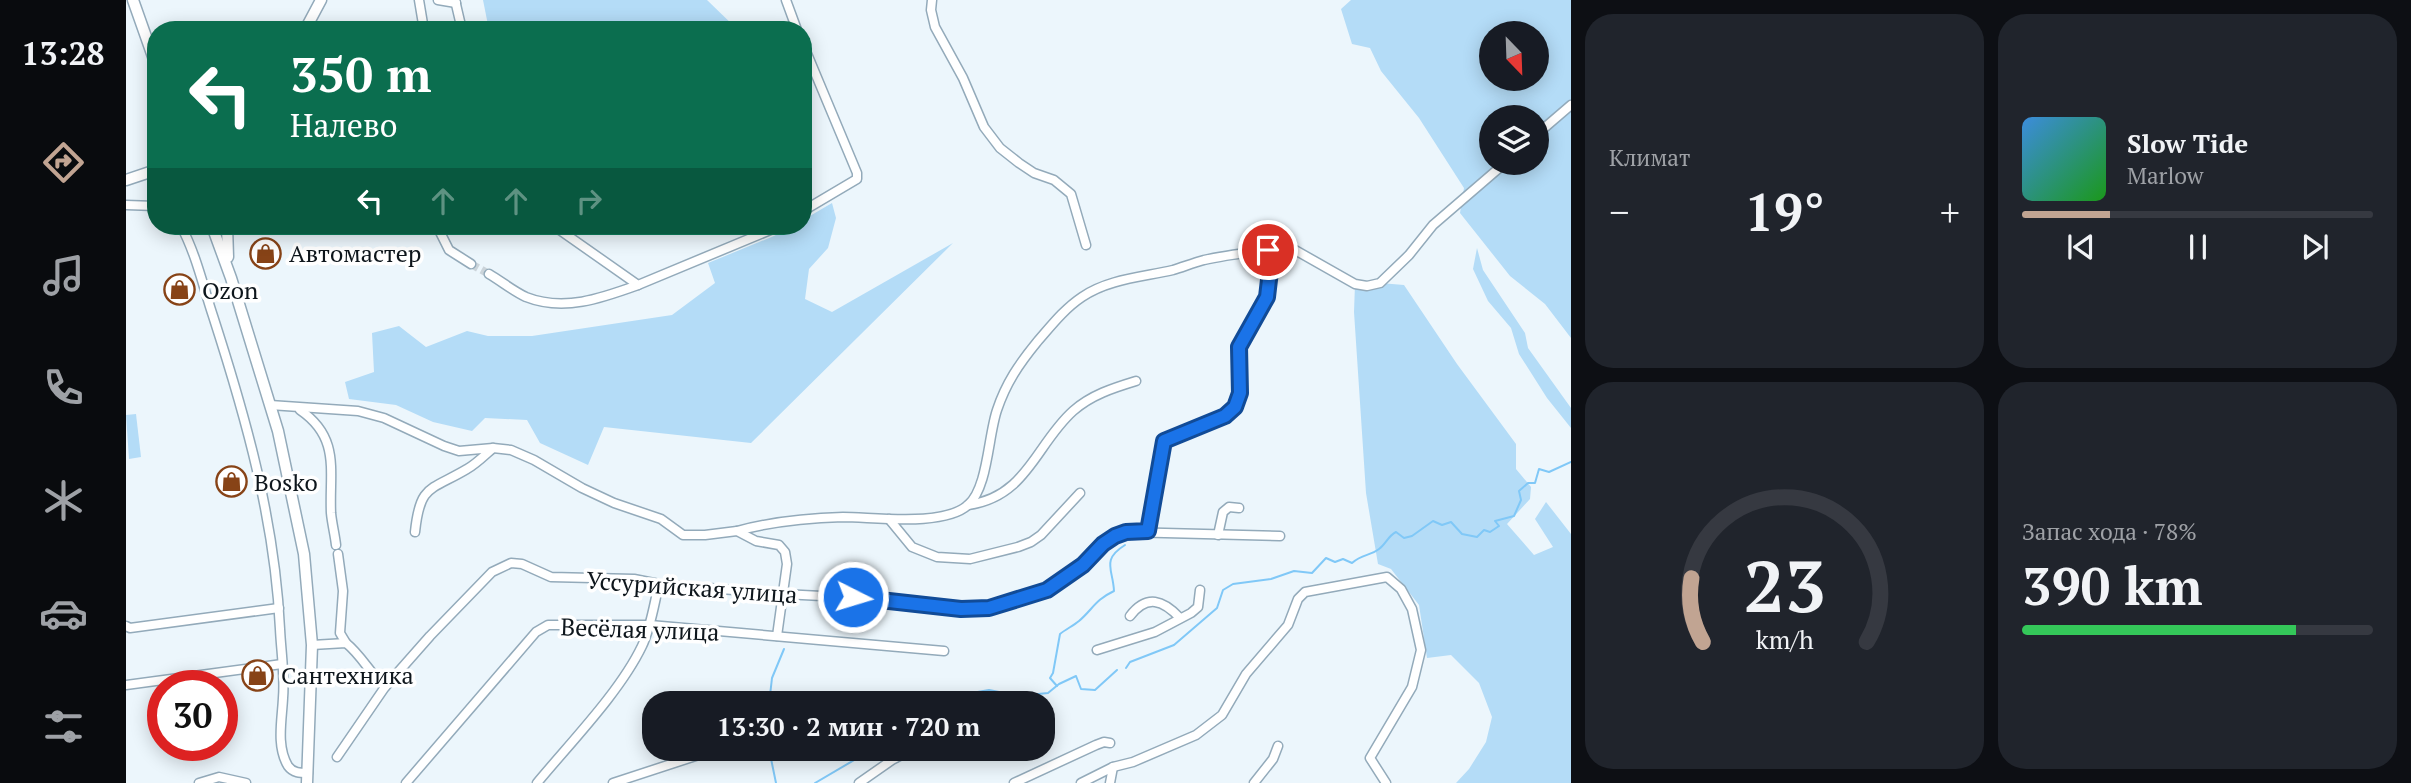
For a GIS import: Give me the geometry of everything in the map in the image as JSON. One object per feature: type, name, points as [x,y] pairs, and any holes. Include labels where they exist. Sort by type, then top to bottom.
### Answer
[{"type":"main road","points":[[133,0],[147,40]]},
{"type":"main road","points":[[310,21],[321,0]]},
{"type":"main road","points":[[126,180],[147,174]]},
{"type":"main road","points":[[215,235],[231,278],[284,455],[304,554],[312,645],[307,778]]},
{"type":"main road","points":[[228,235],[231,278]]},
{"type":"street","points":[[419,0],[422,21]]},
{"type":"street","points":[[438,0],[456,1],[460,21]]},
{"type":"street","points":[[786,0],[794,21]]},
{"type":"street","points":[[932,0],[935,27],[963,78],[984,127],[1000,148],[1018,163],[1034,173],[1054,180],[1070,194],[1086,244]]},
{"type":"street","points":[[812,66],[857,173],[857,179],[812,206]]},
{"type":"street","points":[[1549,124],[1571,105]]},
{"type":"street","points":[[968,505],[984,476],[995,415],[1018,364],[1055,320],[1082,296],[1105,286],[1213,258],[1283,248],[1294,250],[1355,284],[1367,286],[1380,283],[1409,255],[1433,225],[1491,175]]},
{"type":"street","points":[[126,205],[147,206]]},
{"type":"street","points":[[185,235],[197,262],[255,460],[270,528],[279,608],[283,698],[280,719],[284,752],[292,770],[307,778]]},
{"type":"street","points":[[442,235],[449,250],[471,264]]},
{"type":"street","points":[[567,235],[638,285]]},
{"type":"street","points":[[489,274],[524,296],[551,303],[578,303],[638,285],[758,235]]},
{"type":"street","points":[[1268,250],[1270,271],[1267,297],[1239,347],[1240,393],[1235,407],[1225,416],[1164,441],[1148,531],[1280,536]]},
{"type":"street","points":[[270,405],[358,411],[384,418],[444,446],[459,450],[510,450],[527,456],[614,503],[661,519],[683,535],[705,535],[840,517],[938,518],[954,513],[968,505],[990,499],[1023,477],[1071,413],[1084,403],[1108,390],[1136,381]]},
{"type":"street","points":[[298,408],[311,417],[330,451],[333,466],[331,513],[343,592],[340,633],[373,676],[385,687],[337,757]]},
{"type":"street","points":[[415,532],[418,506],[423,496],[435,485],[466,470],[493,448]]},
{"type":"street","points":[[889,519],[912,547],[937,557],[970,559],[1031,542],[1041,535],[1080,493]]},
{"type":"street","points":[[1218,535],[1223,512],[1229,507],[1238,508]]},
{"type":"street","points":[[737,531],[750,539],[783,548],[787,564],[777,636]]},
{"type":"street","name":"Уссурийская улица","points":[[385,687],[429,636],[492,572],[511,563],[522,564],[551,577],[634,579],[659,584],[880,599],[961,609],[989,608],[1047,590],[1083,565],[1103,544],[1126,532],[1148,531]]},
{"type":"street","points":[[1080,783],[1203,730],[1227,709],[1246,674],[1288,625],[1298,599],[1305,592],[1387,577],[1401,589],[1412,609],[1421,650],[1412,687],[1370,758],[1386,783]]},
{"type":"street","points":[[537,783],[621,680],[639,652],[650,625],[659,584]]},
{"type":"street","points":[[1097,650],[1155,632],[1191,613],[1198,607],[1200,590]]},
{"type":"street","points":[[1130,616],[1136,608],[1156,601],[1168,606],[1180,618]]},
{"type":"street","points":[[127,628],[279,608]]},
{"type":"street","name":"Весёлая улица","points":[[406,783],[536,632],[548,625],[650,625],[944,651]]},
{"type":"street","points":[[312,645],[346,643]]},
{"type":"street","points":[[126,685],[282,664]]},
{"type":"street","points":[[1014,783],[1096,745],[1104,742],[1110,744]]},
{"type":"street","points":[[1254,783],[1273,759],[1278,746]]},
{"type":"street","points":[[613,783],[680,761]]},
{"type":"street","points":[[859,783],[891,761]]},
{"type":"street","points":[[1110,783],[1113,767]]},
{"type":"street","points":[[199,783],[219,777],[246,783]]},
{"type":"shaded area","points":[[483,0],[707,0],[729,21],[487,21]]},
{"type":"shaded area","points":[[1351,0],[1571,0],[1571,338],[1545,304],[1510,276],[1460,213],[1464,188],[1419,118],[1381,71],[1370,48],[1352,44],[1341,9]]},
{"type":"shaded area","points":[[832,203],[836,218],[828,248],[809,269],[805,299],[832,312],[953,243],[751,443],[604,427],[588,465],[540,443],[527,420],[485,418],[472,431],[433,422],[396,405],[349,399],[345,382],[374,372],[372,333],[399,326],[426,347],[467,331],[488,336],[532,336],[672,315],[715,283],[708,263],[776,235],[812,235],[812,215]]},
{"type":"shaded area","points":[[1477,248],[1483,270],[1525,333],[1528,348],[1571,408],[1571,428],[1547,398],[1519,354],[1511,328],[1488,301],[1473,269]]},
{"type":"shaded area","points":[[1355,284],[1404,285],[1457,364],[1516,444],[1516,469],[1531,487],[1530,499],[1507,524],[1534,555],[1553,547],[1535,519],[1546,502],[1571,534],[1571,783],[1456,783],[1469,769],[1486,742],[1492,717],[1479,683],[1451,655],[1427,658],[1419,605],[1391,569],[1378,564],[1366,493],[1354,312]]},
{"type":"shaded area","points":[[136,414],[141,457],[129,459],[126,415]]},
{"type":"waterway","points":[[1126,668],[1130,662],[1174,645],[1217,608],[1223,590],[1233,584],[1271,579],[1294,571],[1312,573],[1326,558],[1335,562],[1343,559],[1352,563],[1379,549],[1396,532],[1404,538],[1412,536],[1433,521],[1442,525],[1451,522],[1462,534],[1477,537],[1484,530],[1490,532],[1499,526],[1495,521],[1514,516],[1521,500],[1519,491],[1528,483],[1535,483],[1539,469],[1549,472],[1571,462]]},
{"type":"waterway","points":[[1057,686],[1050,678],[1060,634],[1114,591],[1111,560],[1125,545]]},
{"type":"waterway","points":[[770,691],[772,678],[784,649]]},
{"type":"waterway","points":[[1050,691],[1076,676],[1081,689],[1095,690],[1117,670]]},
{"type":"waterway","points":[[983,691],[994,691]]},
{"type":"waterway","points":[[771,761],[776,783]]},
{"type":"waterway","points":[[815,783],[853,761]]},
{"type":"tunnel","points":[[471,264],[489,274]]},
{"type":"place","name":"Автомастер","points":[[266,253]]},
{"type":"place","name":"Ozon","points":[[179,290]]},
{"type":"place","name":"Bosko","points":[[231,482]]},
{"type":"place","name":"Сантехника","points":[[258,675]]},
{"type":"route","points":[[853,597],[961,609],[989,608],[1047,590],[1083,565],[1103,544],[1115,536],[1126,532],[1148,531],[1164,441],[1225,416],[1235,407],[1240,393],[1239,347],[1267,297],[1270,271],[1268,250]]}]
